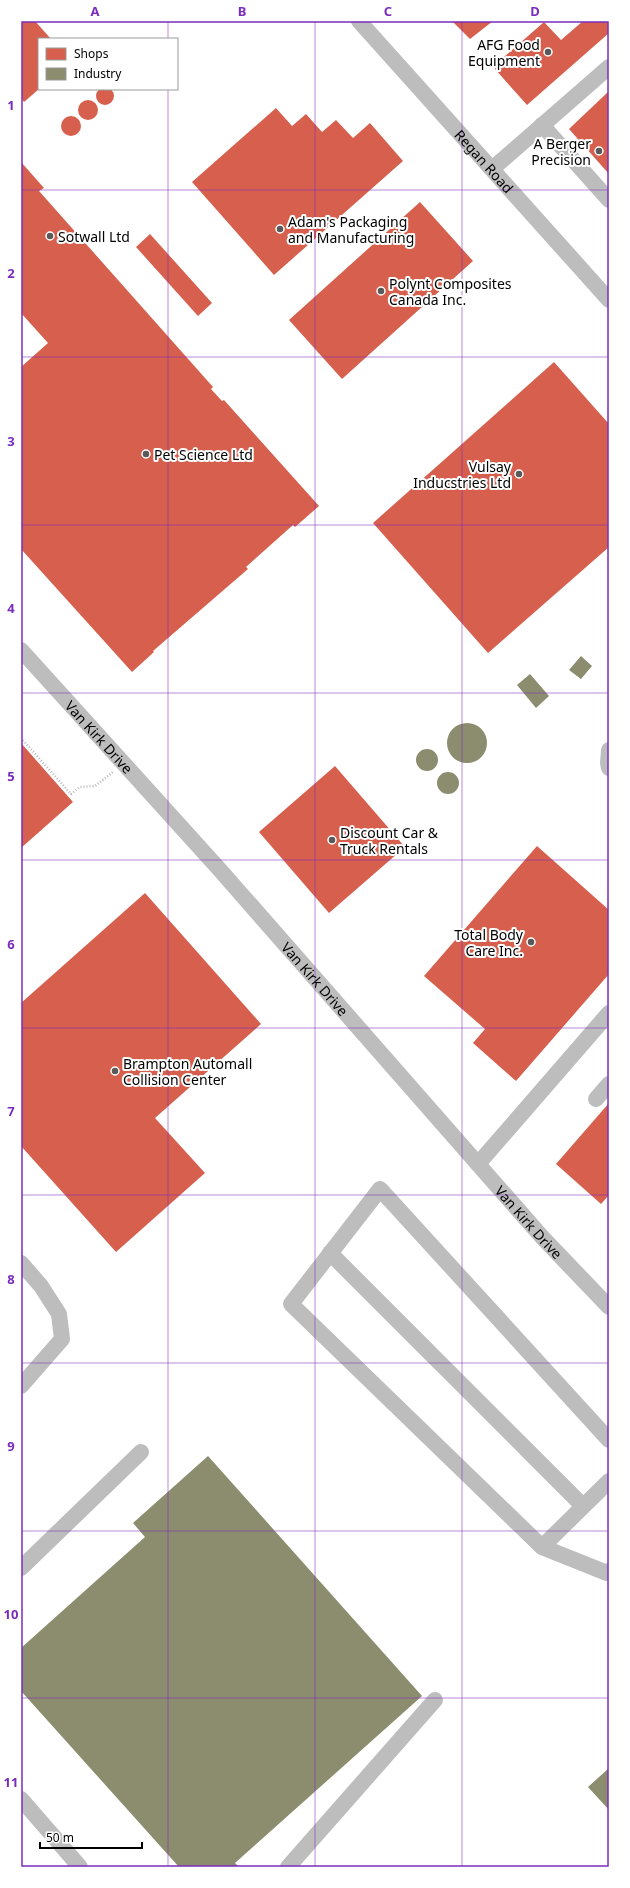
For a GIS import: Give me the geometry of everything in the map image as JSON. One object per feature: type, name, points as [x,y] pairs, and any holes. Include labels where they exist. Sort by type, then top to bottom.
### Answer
[{"type":"street","name":"Regan Road","points":[[359,21],[609,300]]},
{"type":"street","points":[[492,169],[609,67]]},
{"type":"street","points":[[542,125],[609,200]]},
{"type":"street","name":"Van Kirk Drive","points":[[21,650],[124,764],[542,1237],[609,1307]]},
{"type":"street","points":[[609,750],[609,768]]},
{"type":"street","points":[[478,1164],[609,1013]]},
{"type":"street","points":[[596,1099],[609,1084]]},
{"type":"street","points":[[609,1440],[380,1189],[290,1304],[542,1547],[607,1573],[609,1571]]},
{"type":"street","points":[[330,1252],[583,1506]]},
{"type":"street","points":[[21,1263],[42,1286],[59,1314],[62,1339],[21,1386]]},
{"type":"street","points":[[21,1568],[141,1452]]},
{"type":"street","points":[[542,1547],[609,1481]]},
{"type":"street","points":[[288,1867],[435,1700]]},
{"type":"street","points":[[21,1799],[80,1867]]},
{"type":"path","points":[[21,738],[71,794],[80,787],[95,786],[124,764]]},
{"type":"building: Shops","points":[[21,21],[35,21],[50,38],[38,38],[38,90],[24,102],[21,98]]},
{"type":"building: Shops","points":[[452,21],[493,21],[470,39]]},
{"type":"building: Shops","name":"AFG Food Equipment","points":[[583,21],[606,21],[609,25],[609,33],[527,105],[495,69],[496,64],[544,22],[561,40]]},
{"type":"building: Shops","points":[[98,90],[112,90],[114,96],[112,103],[105,105],[98,103],[96,96]]},
{"type":"building: Shops","name":"A Berger Precision","points":[[609,91],[609,174],[569,129]]},
{"type":"building: Shops","points":[[88,100],[95,103],[98,110],[95,117],[88,120],[81,117],[78,110],[81,103]]},
{"type":"building: Shops","name":"Adam's Packaging and Manufacturing","points":[[276,108],[292,126],[306,114],[322,132],[336,120],[353,138],[370,123],[403,161],[274,275],[192,182]]},
{"type":"building: Shops","points":[[71,116],[78,119],[81,126],[78,133],[71,136],[64,133],[61,126],[64,119]]},
{"type":"building: Shops","name":"Pet Science Ltd","points":[[21,162],[44,188],[39,191],[213,387],[211,389],[222,401],[224,400],[319,506],[295,527],[293,525],[246,567],[248,569],[153,651],[154,652],[132,672],[21,549],[21,367],[48,343],[21,313]]},
{"type":"building: Shops","name":"Polynt Composites Canada Inc.","points":[[420,202],[473,261],[342,379],[289,320]]},
{"type":"building: Shops","points":[[150,234],[212,303],[198,316],[136,247]]},
{"type":"building: Shops","name":"Vulsay Inducstries Ltd","points":[[554,362],[609,424],[609,547],[488,653],[373,523]]},
{"type":"building: Shops","points":[[21,743],[73,802],[21,848]]},
{"type":"building: Shops","name":"Discount Car & Truck Rentals","points":[[335,766],[405,847],[329,913],[259,832]]},
{"type":"building: Shops","name":"Total Body Care Inc.","points":[[537,846],[609,910],[609,974],[516,1081],[473,1043],[485,1029],[424,976]]},
{"type":"building: Shops","name":"Brampton Automall Collision Center","points":[[145,893],[261,1024],[155,1118],[205,1173],[116,1252],[21,1146],[21,1003]]},
{"type":"building: Shops","points":[[609,1103],[609,1195],[601,1204],[556,1164]]},
{"type":"building: Industry","points":[[581,656],[592,666],[581,679],[569,670]]},
{"type":"building: Industry","points":[[530,674],[549,696],[536,708],[517,685]]},
{"type":"building: Industry","points":[[471,723],[478,726],[484,732],[487,743],[486,751],[478,760],[471,763],[463,763],[456,760],[448,751],[447,739],[450,732],[459,724]]},
{"type":"building: Industry","points":[[427,749],[435,752],[438,760],[435,768],[427,771],[419,768],[416,760],[419,752]]},
{"type":"building: Industry","points":[[448,772],[456,775],[459,783],[456,791],[448,794],[440,791],[437,783],[440,775]]},
{"type":"building: Industry","points":[[208,1456],[422,1696],[235,1863],[239,1867],[179,1867],[21,1691],[21,1648],[145,1537],[133,1523]]},
{"type":"building: Industry","points":[[609,1768],[609,1810],[588,1787]]},
{"type":"place","name":"AFG Food Equipment","points":[[548,52]]},
{"type":"place","name":"A Berger Precision","points":[[599,151]]},
{"type":"place","name":"Adam's Packaging and Manufacturing","points":[[280,229]]},
{"type":"place","name":"Sotwall Ltd","points":[[50,236]]},
{"type":"place","name":"Polynt Composites Canada Inc.","points":[[381,291]]},
{"type":"place","name":"Pet Science Ltd","points":[[146,454]]},
{"type":"place","name":"Vulsay Inducstries Ltd","points":[[519,474]]},
{"type":"place","name":"Discount Car & Truck Rentals","points":[[332,840]]},
{"type":"place","name":"Total Body Care Inc.","points":[[531,942]]},
{"type":"place","name":"Brampton Automall Collision Center","points":[[115,1071]]}]
